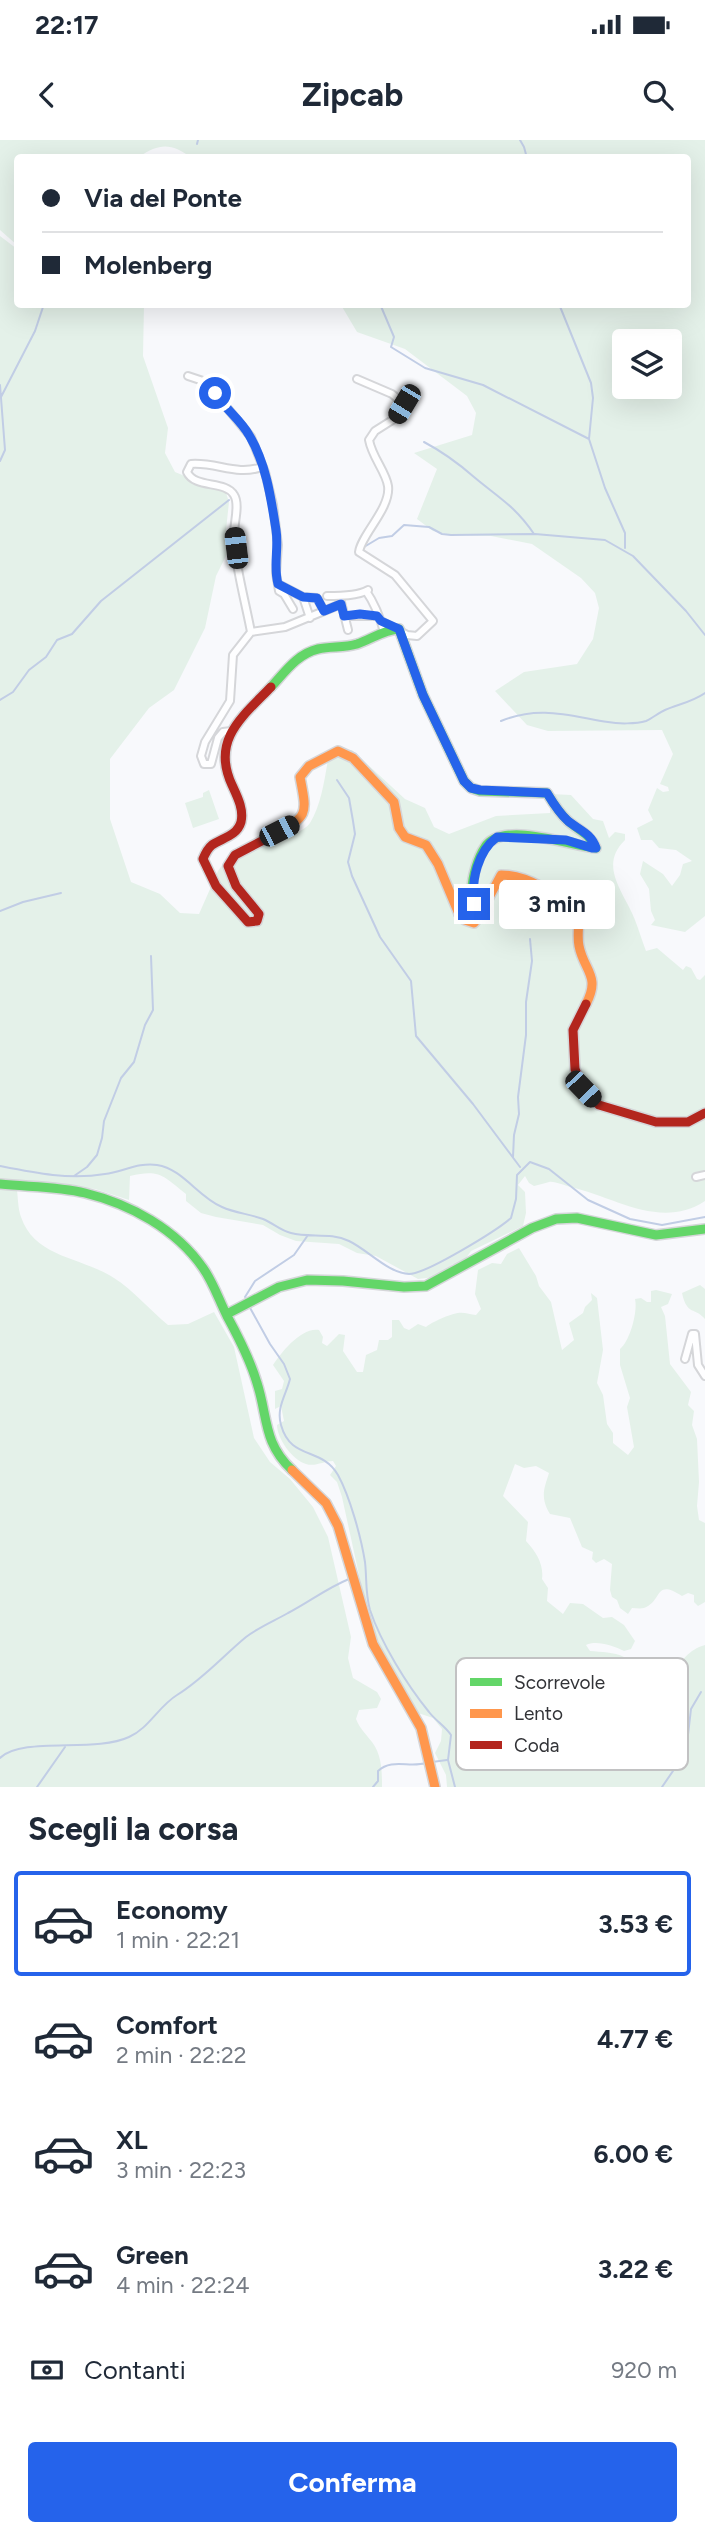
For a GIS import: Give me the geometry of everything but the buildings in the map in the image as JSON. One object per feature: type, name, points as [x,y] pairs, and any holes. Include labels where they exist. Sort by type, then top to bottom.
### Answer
[{"type":"street","points":[[188,376],[206,382],[251,437],[273,505],[279,591],[284,594],[293,610]]},
{"type":"street","points":[[344,616],[360,614],[379,619],[407,635],[417,636],[433,621],[395,575],[379,563],[363,556],[359,548],[375,523],[388,493],[386,478],[376,463],[369,440],[375,431],[394,419],[404,404],[392,394],[357,379]]},
{"type":"street","points":[[251,632],[234,534],[234,494],[195,480],[187,472],[191,464],[199,463],[242,472],[262,467]]},
{"type":"street","points":[[278,584],[303,597],[318,598],[324,611]]},
{"type":"street","points":[[231,731],[223,732],[218,738],[211,764],[204,764],[201,756],[205,742],[230,701],[233,655],[251,632],[285,627],[310,618],[351,593],[367,590],[376,606],[384,632]]},
{"type":"street","points":[[327,596],[342,600]]},
{"type":"street","points":[[303,597],[310,618]]},
{"type":"street","points":[[342,600],[348,630]]},
{"type":"street","points":[[399,629],[389,628],[358,643],[313,651],[302,656],[248,709],[231,731],[224,760],[241,821],[233,834],[209,847],[204,859],[209,875],[220,893],[246,921],[255,922],[259,914],[236,888],[228,866],[243,849],[298,822],[306,807],[300,777],[309,766],[338,751],[353,758],[394,802],[399,828],[405,837],[426,845],[438,864],[459,914],[465,920],[474,923],[484,912],[491,890],[501,875],[507,873],[562,900],[579,917],[579,946],[592,977],[593,992],[573,1030],[575,1069],[583,1089],[599,1105],[656,1122],[688,1122],[705,1113]]},
{"type":"street","points":[[399,629],[423,695],[464,781],[471,788],[480,790],[547,793],[570,822],[589,834],[596,848],[566,840],[497,837],[486,845],[475,875],[472,885],[474,904],[471,908],[462,908],[459,914]]},
{"type":"street","points":[[696,1177],[705,1175]]},
{"type":"street","points":[[0,1184],[82,1192],[117,1202],[142,1214],[174,1237],[210,1278],[249,1359],[259,1388],[268,1435],[276,1453],[326,1503],[338,1526],[373,1644],[421,1728],[435,1787]]},
{"type":"street","points":[[227,1314],[261,1294],[301,1279],[341,1280],[407,1288],[426,1286],[532,1228],[556,1219],[577,1219],[656,1235],[705,1229]]},
{"type":"street","points":[[685,1359],[692,1334],[695,1334],[698,1365],[705,1376]]},
{"type":"shaded area","points":[[0,140],[705,140],[705,916],[685,932],[651,925],[655,920],[651,911],[649,889],[640,874],[643,861],[663,874],[672,886],[680,875],[683,864],[692,861],[676,850],[659,848],[652,840],[641,840],[637,828],[653,820],[648,810],[657,788],[663,792],[669,791],[668,787],[660,784],[673,754],[662,730],[548,731],[527,725],[495,691],[524,672],[577,664],[593,639],[599,608],[595,593],[581,578],[532,544],[491,536],[451,535],[433,531],[417,519],[437,469],[414,453],[472,435],[476,413],[467,396],[405,349],[357,332],[343,308],[691,308],[691,154],[185,154],[172,147],[159,147],[144,154],[14,154],[14,242],[0,230]]},
{"type":"shaded area","points":[[0,236],[14,247],[14,308],[144,308],[143,356],[168,428],[165,453],[175,472],[226,493],[229,502],[226,530],[228,552],[216,576],[205,628],[174,690],[149,708],[110,759],[110,819],[131,882],[160,894],[180,913],[199,914],[218,871],[229,855],[285,838],[310,823],[321,797],[330,749],[352,750],[405,799],[425,808],[434,827],[449,834],[496,816],[550,813],[550,805],[592,843],[496,835],[485,844],[472,903],[458,915],[475,925],[484,914],[503,877],[514,878],[561,903],[576,918],[590,991],[578,1011],[572,1070],[597,1108],[656,1125],[705,1116],[705,1201],[688,1209],[655,1212],[554,1182],[534,1186],[525,1176],[518,1185],[525,1192],[526,1213],[523,1226],[471,1251],[464,1261],[453,1264],[435,1277],[418,1279],[376,1256],[357,1253],[339,1244],[296,1241],[263,1225],[201,1213],[186,1201],[186,1194],[155,1174],[130,1176],[129,1200],[95,1189],[0,1179]]},
{"type":"shaded area","points":[[209,790],[219,819],[193,828],[185,803],[203,797],[203,793]]},
{"type":"shaded area","points":[[551,794],[571,795],[593,819],[603,821],[609,838],[615,832],[625,834],[625,840],[617,850],[613,869],[646,951],[657,948],[683,970],[686,966],[691,968],[697,979],[700,980],[705,975],[705,1111],[687,1120],[657,1120],[600,1104],[585,1088],[577,1069],[575,1031],[594,992],[581,945],[581,916],[507,871],[473,921],[466,919],[463,910],[467,911],[487,846],[497,839],[597,843],[591,832],[571,820]]},
{"type":"shaded area","points":[[0,1189],[17,1190],[21,1217],[37,1241],[48,1249],[114,1278],[168,1325],[188,1324],[214,1312],[234,1347],[254,1438],[270,1462],[290,1479],[313,1507],[328,1537],[351,1637],[348,1658],[353,1678],[377,1692],[381,1699],[377,1708],[359,1710],[356,1719],[378,1752],[382,1787],[0,1787]]},
{"type":"shaded area","points":[[519,1248],[539,1286],[551,1302],[562,1350],[574,1340],[569,1323],[583,1313],[592,1300],[591,1293],[597,1298],[603,1350],[597,1383],[603,1395],[613,1443],[628,1455],[634,1447],[627,1407],[630,1398],[620,1365],[620,1349],[632,1326],[635,1299],[651,1302],[651,1291],[656,1290],[672,1294],[668,1304],[661,1307],[665,1316],[670,1364],[691,1392],[688,1405],[694,1411],[692,1425],[697,1439],[699,1482],[697,1506],[699,1520],[705,1523],[705,1602],[698,1606],[694,1602],[694,1595],[688,1593],[682,1596],[667,1589],[650,1605],[632,1608],[628,1614],[612,1597],[612,1564],[604,1559],[596,1563],[592,1559],[593,1552],[582,1547],[570,1518],[550,1514],[544,1498],[549,1473],[536,1466],[524,1468],[515,1464],[503,1496],[528,1522],[526,1541],[540,1563],[542,1579],[548,1588],[547,1601],[563,1614],[570,1603],[583,1604],[603,1618],[612,1617],[624,1625],[635,1641],[631,1649],[624,1651],[600,1643],[586,1645],[590,1651],[607,1652],[626,1658],[456,1658],[456,1770],[688,1770],[688,1658],[685,1658],[705,1645],[705,1787],[447,1787],[446,1775],[435,1753],[441,1741],[442,1729],[433,1718],[418,1713],[378,1646],[366,1607],[342,1497],[337,1482],[330,1475],[336,1466],[333,1461],[313,1465],[301,1462],[286,1448],[280,1436],[277,1425],[284,1421],[281,1406],[275,1409],[275,1391],[282,1389],[284,1381],[273,1365],[299,1337],[312,1330],[319,1330],[323,1337],[322,1343],[327,1346],[339,1334],[345,1335],[343,1351],[357,1372],[363,1372],[366,1355],[377,1350],[379,1340],[392,1337],[392,1320],[399,1320],[404,1328],[409,1330],[418,1324],[426,1327],[455,1314],[476,1315],[481,1309],[475,1294],[478,1270],[492,1263],[501,1264],[507,1254]]},
{"type":"shaded area","points":[[700,1285],[705,1289],[705,1319],[686,1305],[682,1293]]},
{"type":"waterway","points":[[197,144],[198,140]]},
{"type":"waterway","points":[[520,140],[526,154]]},
{"type":"waterway","points":[[1,397],[35,331],[43,308]]},
{"type":"waterway","points":[[382,308],[394,337],[391,347],[425,368],[483,385],[589,439]]},
{"type":"waterway","points":[[561,308],[591,383],[593,398],[589,439],[605,488],[625,533],[625,548]]},
{"type":"waterway","points":[[0,385],[5,450],[0,461]]},
{"type":"waterway","points":[[424,442],[456,462],[506,503],[534,534]]},
{"type":"waterway","points":[[0,700],[13,692],[29,670],[46,657],[57,640],[72,634],[101,601],[229,500]]},
{"type":"waterway","points":[[364,547],[379,538],[392,536],[404,525],[429,527],[442,534],[451,535],[535,534],[605,540],[633,556],[686,611],[705,635]]},
{"type":"waterway","points":[[501,721],[515,716],[542,713],[612,723],[637,723],[705,693]]},
{"type":"waterway","points":[[337,780],[349,798],[353,821],[355,834],[348,862],[352,876],[380,937],[411,981],[416,1036],[473,1104],[520,1167]]},
{"type":"waterway","points":[[0,911],[23,902],[61,893]]},
{"type":"waterway","points":[[513,1157],[532,961],[530,939]]},
{"type":"waterway","points":[[74,1176],[87,1167],[97,1155],[104,1121],[121,1078],[134,1062],[145,1025],[153,1010],[151,956]]},
{"type":"waterway","points":[[0,1166],[65,1176],[92,1176],[144,1165],[157,1165],[183,1177],[205,1197],[222,1207],[263,1219],[291,1233],[342,1238],[393,1270],[409,1274],[445,1260],[511,1218],[516,1199],[517,1175],[530,1162],[549,1169],[588,1200],[630,1219],[662,1225],[705,1217]]},
{"type":"waterway","points":[[245,1297],[255,1281],[294,1255],[308,1235]]},
{"type":"waterway","points":[[249,1306],[284,1364],[290,1379],[282,1402],[281,1425],[292,1444],[323,1460],[338,1475],[361,1541],[370,1610],[404,1677],[429,1712],[451,1735],[448,1760],[455,1787]]},
{"type":"waterway","points":[[0,1758],[10,1751],[25,1748],[98,1744],[129,1737],[142,1729],[171,1700],[196,1682],[251,1633],[349,1579]]},
{"type":"waterway","points":[[688,1735],[691,1709],[701,1692]]},
{"type":"waterway","points":[[37,1787],[65,1747]]},
{"type":"waterway","points":[[432,1762],[447,1760]]},
{"type":"waterway","points":[[373,1787],[378,1781],[378,1771],[383,1767],[426,1763]]},
{"type":"waterway","points":[[662,1787],[674,1770]]},
{"type":"traffic: fast","points":[[271,687],[292,664],[311,651],[352,645],[399,629],[423,695],[464,781],[471,788],[480,791],[547,793],[562,815],[587,836],[596,848],[521,835],[506,835],[494,839],[485,847],[476,867],[471,908],[462,908],[459,914]]},
{"type":"traffic: fast","points":[[0,1184],[64,1189],[102,1198],[135,1211],[180,1241],[203,1268],[213,1285],[251,1366],[271,1440],[292,1470]]},
{"type":"traffic: fast","points":[[227,1314],[279,1287],[307,1280],[404,1287],[426,1286],[532,1228],[556,1219],[577,1218],[656,1235],[705,1229]]},
{"type":"traffic: slow","points":[[275,834],[294,823],[303,813],[304,799],[300,777],[309,766],[338,751],[353,758],[394,802],[399,828],[405,837],[426,845],[438,864],[459,914],[465,920],[474,923],[501,875],[523,879],[543,888],[579,917],[579,946],[592,980],[586,1004]]},
{"type":"traffic: slow","points":[[292,1470],[326,1503],[338,1526],[373,1644],[421,1728],[435,1787]]},
{"type":"traffic: jam","points":[[271,687],[240,719],[227,742],[226,769],[242,812],[241,822],[233,834],[210,847],[203,859],[216,886],[248,922],[257,921],[259,914],[236,886],[228,866],[235,855],[275,834]]},
{"type":"traffic: jam","points":[[586,1004],[573,1030],[575,1069],[583,1089],[599,1105],[656,1122],[688,1122],[705,1113]]},
{"type":"route","points":[[215,393],[251,437],[265,472],[278,545],[278,584],[303,597],[317,598],[324,611],[341,604],[344,616],[377,616],[381,621],[399,629],[423,695],[464,781],[471,788],[490,792],[547,793],[558,810],[570,822],[589,834],[594,843],[596,848],[566,840],[497,837],[486,845],[472,885],[474,904]]}]
